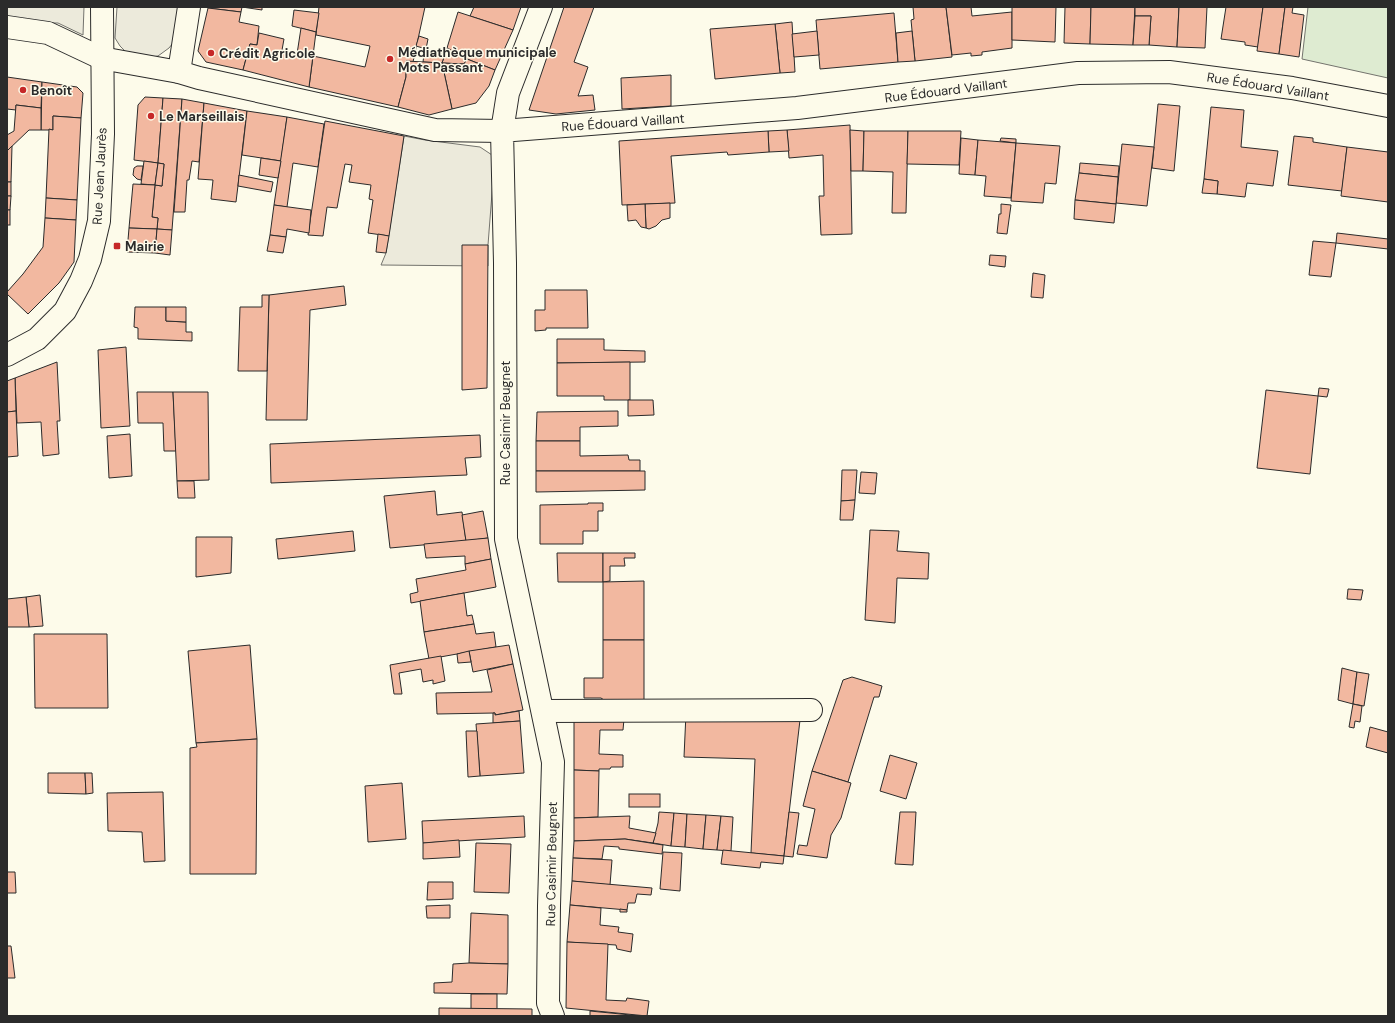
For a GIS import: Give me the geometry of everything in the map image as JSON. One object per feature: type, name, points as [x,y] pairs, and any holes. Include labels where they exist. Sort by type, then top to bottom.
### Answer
[{"type":"street","name":"Rue Jean Jaurès","points":[[7,354],[37,339],[65,311],[81,281],[90,259],[99,222],[102,134],[102,7]]},
{"type":"street","points":[[179,72],[189,7]]},
{"type":"street","name":"Rue Casimir Beugnet","points":[[541,7],[508,93],[502,132],[505,263],[506,538],[553,762],[548,995],[548,1003],[553,1016]]},
{"type":"street","name":"Rue Édouard Vaillant","points":[[7,27],[48,33],[101,58],[179,72],[199,78],[435,130],[502,132],[797,108],[1078,73],[1169,72],[1292,88],[1388,106]]},
{"type":"street","points":[[543,712],[811,710]]},
{"type":"green space","points":[[1308,7],[1388,7],[1388,78],[1302,59]]},
{"type":"shaded area","points":[[7,7],[84,7],[83,35],[58,23],[45,23],[7,16]]},
{"type":"shaded area","points":[[117,7],[181,7],[177,38],[169,48],[158,56],[146,58],[127,53],[115,38]]},
{"type":"shaded area","points":[[404,136],[480,147],[492,155],[494,167],[488,245],[488,266],[381,265],[386,253]]},
{"type":"building","points":[[208,7],[242,7],[241,12]]},
{"type":"building","points":[[242,7],[262,7],[262,10]]},
{"type":"building","name":"Médiathèque municipale Mots Passant","points":[[319,7],[425,7],[413,62],[406,61],[406,77],[398,107],[309,87],[313,56],[365,67],[370,46],[316,35]]},
{"type":"building","points":[[474,7],[521,7],[513,30],[470,16]]},
{"type":"building","points":[[564,7],[594,7],[574,62],[588,67],[578,96],[593,95],[595,110],[556,114],[529,110]]},
{"type":"building","points":[[913,7],[946,7],[952,57],[915,61],[911,20],[914,19]]},
{"type":"building","points":[[946,7],[971,7],[972,16],[1012,12],[1012,48],[982,52],[982,55],[971,56],[971,53],[952,55]]},
{"type":"building","points":[[1012,7],[1056,7],[1055,42],[1012,40]]},
{"type":"building","points":[[1065,7],[1091,7],[1090,44],[1064,43]]},
{"type":"building","points":[[1091,7],[1135,7],[1133,45],[1090,44]]},
{"type":"building","points":[[1135,7],[1179,7],[1177,47],[1149,45],[1151,16],[1135,16]]},
{"type":"building","points":[[1179,7],[1207,7],[1205,48],[1177,47]]},
{"type":"building","points":[[1226,7],[1263,7],[1258,47],[1245,45],[1245,42],[1221,39]]},
{"type":"building","points":[[1263,7],[1285,7],[1279,54],[1257,51]]},
{"type":"building","points":[[1285,7],[1293,7],[1292,13],[1304,15],[1299,57],[1279,54]]},
{"type":"building","points":[[208,8],[241,12],[239,22],[259,26],[257,45],[250,44],[243,70],[206,62],[198,51]]},
{"type":"building","points":[[294,10],[319,13],[316,32],[292,26]]},
{"type":"building","points":[[458,12],[513,30],[495,70],[467,59],[447,48]]},
{"type":"building","points":[[894,13],[898,62],[820,69],[816,20]]},
{"type":"building","points":[[1135,16],[1151,16],[1149,45],[1133,45]]},
{"type":"building","points":[[792,22],[795,72],[780,73],[775,24]]},
{"type":"building","points":[[775,24],[780,73],[715,79],[710,29]]},
{"type":"building","points":[[301,28],[316,32],[309,87],[243,70],[250,44],[257,45],[259,33],[284,39],[282,50],[297,54]]},
{"type":"building","points":[[817,31],[819,55],[794,57],[792,34]]},
{"type":"building","points":[[912,31],[915,61],[898,62],[896,33]]},
{"type":"building","points":[[419,36],[428,39],[426,49],[416,46]]},
{"type":"building","points":[[447,48],[467,59],[464,64],[442,63]]},
{"type":"building","points":[[424,54],[445,54],[442,63],[423,62]]},
{"type":"building","points":[[467,59],[495,70],[489,86],[476,103],[452,109],[442,63],[464,64]]},
{"type":"building","points":[[406,61],[442,63],[452,109],[429,115],[398,107],[406,77]]},
{"type":"building","points":[[671,75],[671,106],[622,109],[621,78]]},
{"type":"building","points":[[7,77],[42,82],[41,108],[16,105],[16,110],[7,109]]},
{"type":"building","points":[[42,82],[77,87],[83,93],[81,118],[53,116],[53,130],[41,130]]},
{"type":"building","points":[[145,97],[163,98],[158,163],[134,160],[138,105]]},
{"type":"building","points":[[163,98],[182,99],[172,230],[157,229],[158,218],[152,217],[155,185],[162,186],[164,164],[158,163]]},
{"type":"building","points":[[182,99],[204,103],[199,162],[192,161],[189,180],[187,180],[185,212],[174,212]]},
{"type":"building","points":[[204,103],[247,111],[236,202],[211,199],[213,180],[198,179]]},
{"type":"building","points":[[1158,104],[1180,106],[1174,171],[1152,168]]},
{"type":"building","points":[[16,105],[41,108],[41,130],[29,130],[7,151],[7,135],[14,131]]},
{"type":"building","points":[[1211,107],[1244,110],[1241,147],[1278,151],[1273,186],[1247,183],[1245,197],[1217,194],[1218,181],[1204,179]]},
{"type":"building","points":[[247,111],[287,117],[281,161],[242,155]]},
{"type":"building","points":[[53,116],[81,118],[77,200],[46,198],[49,129],[53,130]]},
{"type":"building","points":[[287,117],[324,124],[318,167],[293,163],[287,207],[274,205]]},
{"type":"building","points":[[325,121],[404,136],[389,236],[368,233],[373,200],[369,199],[371,185],[349,182],[352,165],[345,164],[337,208],[327,207],[323,236],[308,235]]},
{"type":"building","points":[[850,125],[852,234],[821,235],[819,196],[824,196],[823,155],[789,158],[787,130]]},
{"type":"building","points":[[787,130],[789,151],[769,152],[768,131]]},
{"type":"building","points":[[850,130],[864,131],[863,171],[851,171]]},
{"type":"building","points":[[768,131],[769,152],[728,155],[727,152],[671,156],[675,203],[622,205],[619,141]]},
{"type":"building","points":[[864,131],[908,131],[906,213],[892,213],[893,172],[863,171]]},
{"type":"building","points":[[908,131],[961,131],[959,165],[907,164]]},
{"type":"building","points":[[1294,136],[1313,138],[1313,142],[1347,147],[1342,191],[1288,185]]},
{"type":"building","points":[[961,138],[978,140],[975,175],[959,174]]},
{"type":"building","points":[[1001,138],[1016,139],[1016,143],[1000,141]]},
{"type":"building","points":[[978,140],[1016,143],[1011,198],[984,196],[986,176],[975,175]]},
{"type":"building","points":[[1016,143],[1060,146],[1056,184],[1045,183],[1043,203],[1011,201]]},
{"type":"building","points":[[1122,144],[1154,147],[1147,206],[1116,203]]},
{"type":"building","points":[[12,146],[11,182],[7,182],[7,151]]},
{"type":"building","points":[[1347,147],[1388,152],[1388,202],[1341,196]]},
{"type":"building","points":[[261,158],[281,161],[278,178],[259,175]]},
{"type":"building","points":[[144,161],[158,163],[155,185],[141,184]]},
{"type":"building","points":[[158,163],[164,164],[162,186],[155,185]]},
{"type":"building","points":[[1080,163],[1119,166],[1118,177],[1079,173]]},
{"type":"building","points":[[137,166],[143,166],[141,180],[137,179],[133,175],[134,168]]},
{"type":"building","points":[[1079,173],[1118,177],[1116,204],[1075,200]]},
{"type":"building","points":[[239,175],[273,182],[271,192],[238,186]]},
{"type":"building","points":[[1204,179],[1218,181],[1217,194],[1202,193]]},
{"type":"building","points":[[7,182],[11,182],[11,196],[7,196]]},
{"type":"building","points":[[133,184],[155,185],[152,217],[158,218],[157,229],[129,228]]},
{"type":"building","points":[[7,196],[11,196],[10,210],[7,210]]},
{"type":"building","points":[[46,198],[77,200],[76,220],[45,218]]},
{"type":"building","points":[[1075,200],[1116,204],[1114,223],[1074,219]]},
{"type":"building","points":[[670,203],[670,218],[662,220],[656,226],[649,229],[646,228],[645,204]]},
{"type":"building","points":[[645,204],[646,228],[641,227],[636,220],[628,221],[627,205]]},
{"type":"building","points":[[1001,204],[1011,205],[1007,234],[997,233],[999,214],[1001,214]]},
{"type":"building","points":[[274,205],[311,210],[309,233],[287,229],[286,237],[270,235]]},
{"type":"building","points":[[7,210],[10,210],[10,225],[7,225]]},
{"type":"building","points":[[45,218],[76,220],[74,262],[59,283],[28,314],[7,294],[7,292],[23,274],[43,247]]},
{"type":"building","points":[[129,228],[157,229],[155,253],[127,252]]},
{"type":"building","points":[[157,229],[172,230],[170,255],[155,253]]},
{"type":"building","points":[[1337,233],[1388,239],[1388,249],[1336,243]]},
{"type":"building","points":[[378,234],[389,236],[386,253],[376,252]]},
{"type":"building","points":[[270,235],[286,237],[283,253],[267,251]]},
{"type":"building","points":[[1313,241],[1336,243],[1331,277],[1309,275]]},
{"type":"building","points":[[462,245],[488,245],[487,388],[462,390]]},
{"type":"building","points":[[990,255],[1006,256],[1005,267],[989,265]]},
{"type":"building","points":[[1033,273],[1045,275],[1043,298],[1031,297]]},
{"type":"building","points":[[344,286],[346,305],[310,310],[307,420],[266,420],[269,295]]},
{"type":"building","points":[[545,290],[587,290],[588,328],[546,328],[546,330],[535,331],[535,310],[545,310]]},
{"type":"building","points":[[262,295],[269,295],[267,371],[238,371],[240,307],[262,307]]},
{"type":"building","points":[[135,307],[166,307],[166,321],[186,322],[186,332],[192,332],[192,341],[138,339],[138,328],[134,327]]},
{"type":"building","points":[[166,307],[186,307],[186,322],[166,321]]},
{"type":"building","points":[[557,339],[604,339],[604,350],[645,351],[645,362],[557,363]]},
{"type":"building","points":[[126,347],[130,426],[101,428],[98,350]]},
{"type":"building","points":[[57,362],[60,421],[57,421],[59,454],[43,456],[41,422],[17,423],[15,378]]},
{"type":"building","points":[[630,362],[630,400],[604,400],[604,396],[557,396],[557,363]]},
{"type":"building","points":[[15,378],[16,411],[7,412],[7,381]]},
{"type":"building","points":[[1319,388],[1329,389],[1327,397],[1318,396]]},
{"type":"building","points":[[1266,390],[1318,396],[1310,474],[1257,468]]},
{"type":"building","points":[[137,392],[173,392],[176,451],[164,451],[163,423],[138,423]]},
{"type":"building","points":[[173,392],[208,392],[209,480],[177,481]]},
{"type":"building","points":[[628,400],[653,400],[654,415],[628,416]]},
{"type":"building","points":[[16,411],[18,456],[7,457],[7,412]]},
{"type":"building","points":[[618,411],[618,426],[580,427],[580,441],[536,441],[537,412]]},
{"type":"building","points":[[130,434],[132,476],[109,478],[107,436]]},
{"type":"building","points":[[480,435],[481,457],[465,458],[467,475],[271,483],[270,444]]},
{"type":"building","points":[[536,441],[580,441],[580,456],[628,455],[629,460],[640,460],[640,471],[536,471]]},
{"type":"building","points":[[842,470],[857,470],[855,500],[841,501]]},
{"type":"building","points":[[536,471],[645,471],[645,490],[536,492]]},
{"type":"building","points":[[861,472],[877,473],[875,494],[859,493]]},
{"type":"building","points":[[177,481],[194,481],[195,498],[178,498]]},
{"type":"building","points":[[435,491],[437,515],[462,512],[466,541],[390,548],[384,496]]},
{"type":"building","points":[[855,500],[853,520],[840,520],[841,501]]},
{"type":"building","points":[[603,503],[603,511],[598,511],[598,531],[583,531],[583,544],[540,544],[540,505]]},
{"type":"building","points":[[483,511],[488,538],[466,541],[462,515]]},
{"type":"building","points":[[870,530],[899,531],[897,551],[929,553],[928,579],[897,578],[895,623],[865,620]]},
{"type":"building","points":[[353,531],[355,551],[278,559],[276,539]]},
{"type":"building","points":[[196,537],[232,537],[231,573],[196,577]]},
{"type":"building","points":[[488,538],[491,559],[465,564],[465,556],[426,558],[424,544]]},
{"type":"building","points":[[557,553],[603,553],[603,582],[558,582]]},
{"type":"building","points":[[603,553],[635,553],[635,558],[624,558],[625,566],[610,566],[610,581],[603,582]]},
{"type":"building","points":[[491,559],[496,587],[411,603],[410,594],[418,592],[416,579],[466,570],[465,564]]},
{"type":"building","points":[[644,581],[644,640],[603,640],[603,582]]},
{"type":"building","points":[[1348,589],[1363,590],[1361,600],[1347,599]]},
{"type":"building","points":[[464,593],[467,616],[472,615],[474,624],[424,632],[420,601]]},
{"type":"building","points":[[40,595],[43,626],[29,627],[26,597]]},
{"type":"building","points":[[26,597],[29,627],[7,627],[7,599]]},
{"type":"building","points":[[474,624],[476,634],[494,632],[496,647],[429,659],[424,632]]},
{"type":"building","points":[[34,634],[107,634],[108,708],[35,708]]},
{"type":"building","points":[[603,640],[644,640],[644,701],[584,698],[584,678],[603,678]]},
{"type":"building","points":[[250,645],[257,739],[196,743],[188,651]]},
{"type":"building","points":[[509,645],[513,664],[473,672],[469,651]]},
{"type":"building","points":[[469,651],[471,662],[458,663],[457,654]]},
{"type":"building","points":[[441,656],[445,681],[433,684],[433,680],[423,682],[421,669],[399,673],[402,694],[394,694],[390,665]]},
{"type":"building","points":[[513,664],[523,710],[495,715],[495,713],[437,714],[436,693],[492,692],[487,670]]},
{"type":"building","points":[[1342,668],[1357,672],[1353,704],[1338,700]]},
{"type":"building","points":[[1357,672],[1369,674],[1364,706],[1353,704]]},
{"type":"building","points":[[852,677],[882,686],[879,697],[874,697],[848,782],[812,771],[843,680]]},
{"type":"building","points":[[1353,704],[1362,706],[1360,722],[1355,721],[1354,728],[1349,727]]},
{"type":"building","points":[[519,711],[520,721],[493,723],[493,713],[495,713],[495,715]]},
{"type":"building","points":[[686,713],[800,720],[784,856],[751,853],[755,759],[684,757]]},
{"type":"building","points":[[624,719],[623,730],[600,730],[599,754],[623,755],[623,767],[599,769],[599,771],[574,770],[574,720]]},
{"type":"building","points":[[520,721],[524,773],[480,776],[476,724]]},
{"type":"building","points":[[1370,727],[1388,732],[1388,753],[1366,747]]},
{"type":"building","points":[[466,731],[477,731],[480,776],[468,777]]},
{"type":"building","points":[[257,739],[256,874],[190,874],[190,748],[197,747],[196,743]]},
{"type":"building","points":[[890,755],[917,763],[906,799],[880,791]]},
{"type":"building","points":[[574,770],[599,771],[598,817],[574,818]]},
{"type":"building","points":[[812,771],[851,783],[841,818],[831,835],[827,858],[797,854],[799,845],[807,846],[815,809],[803,806]]},
{"type":"building","points":[[48,773],[85,773],[86,794],[48,793]]},
{"type":"building","points":[[85,773],[92,773],[93,793],[86,794]]},
{"type":"building","points":[[402,783],[406,839],[368,842],[365,786]]},
{"type":"building","points":[[163,792],[165,861],[144,862],[142,832],[108,831],[107,793]]},
{"type":"building","points":[[629,794],[660,794],[660,807],[629,807]]},
{"type":"building","points":[[659,812],[674,813],[671,846],[653,843]]},
{"type":"building","points":[[789,812],[799,813],[793,857],[784,856]]},
{"type":"building","points":[[900,812],[916,812],[913,865],[895,864]]},
{"type":"building","points":[[674,813],[687,814],[685,847],[671,846]]},
{"type":"building","points":[[687,814],[706,815],[703,849],[685,847]]},
{"type":"building","points":[[706,815],[721,816],[717,850],[703,849]]},
{"type":"building","points":[[524,816],[525,837],[423,843],[422,821]]},
{"type":"building","points":[[630,816],[629,828],[656,833],[653,843],[625,839],[574,841],[574,818]]},
{"type":"building","points":[[721,816],[733,817],[731,851],[717,850]]},
{"type":"building","points":[[625,839],[663,845],[662,854],[604,846],[602,859],[573,858],[574,841]]},
{"type":"building","points":[[459,840],[460,857],[423,859],[423,843]]},
{"type":"building","points":[[476,843],[511,844],[509,893],[474,892]]},
{"type":"building","points":[[723,850],[784,856],[783,864],[761,862],[760,868],[721,864]]},
{"type":"building","points":[[663,852],[682,853],[680,891],[660,889]]},
{"type":"building","points":[[573,858],[612,860],[610,885],[572,881]]},
{"type":"building","points":[[7,872],[15,872],[16,893],[7,893]]},
{"type":"building","points":[[572,881],[652,888],[651,895],[637,894],[635,903],[628,903],[627,910],[570,905]]},
{"type":"building","points":[[428,882],[453,882],[453,899],[427,900]]},
{"type":"building","points":[[450,905],[450,918],[427,918],[426,906]]},
{"type":"building","points":[[570,905],[601,908],[600,925],[619,927],[618,932],[633,934],[631,952],[617,949],[616,945],[567,942]]},
{"type":"building","points":[[620,909],[627,910],[627,912],[620,912]]},
{"type":"building","points":[[471,913],[508,915],[508,964],[469,963]]},
{"type":"building","points":[[567,942],[608,944],[606,1000],[626,1001],[627,998],[649,1001],[647,1016],[566,1008]]},
{"type":"building","points":[[7,946],[11,946],[15,978],[7,978]]},
{"type":"building","points":[[453,964],[508,964],[507,994],[434,993],[434,983],[452,982]]},
{"type":"building","points":[[471,994],[497,994],[497,1009],[471,1009]]},
{"type":"building","points":[[439,1008],[532,1009],[532,1016],[439,1016]]},
{"type":"building","points":[[590,1011],[641,1016],[590,1016]]},
{"type":"place","name":"Crédit Agricole","points":[[211,53]]},
{"type":"place","name":"Médiathèque municipale Mots Passant","points":[[390,59]]},
{"type":"place","name":"Benoît","points":[[23,90]]},
{"type":"place","name":"Le Marseillais","points":[[151,116]]},
{"type":"place","name":"Mairie","points":[[117,246]]}]
